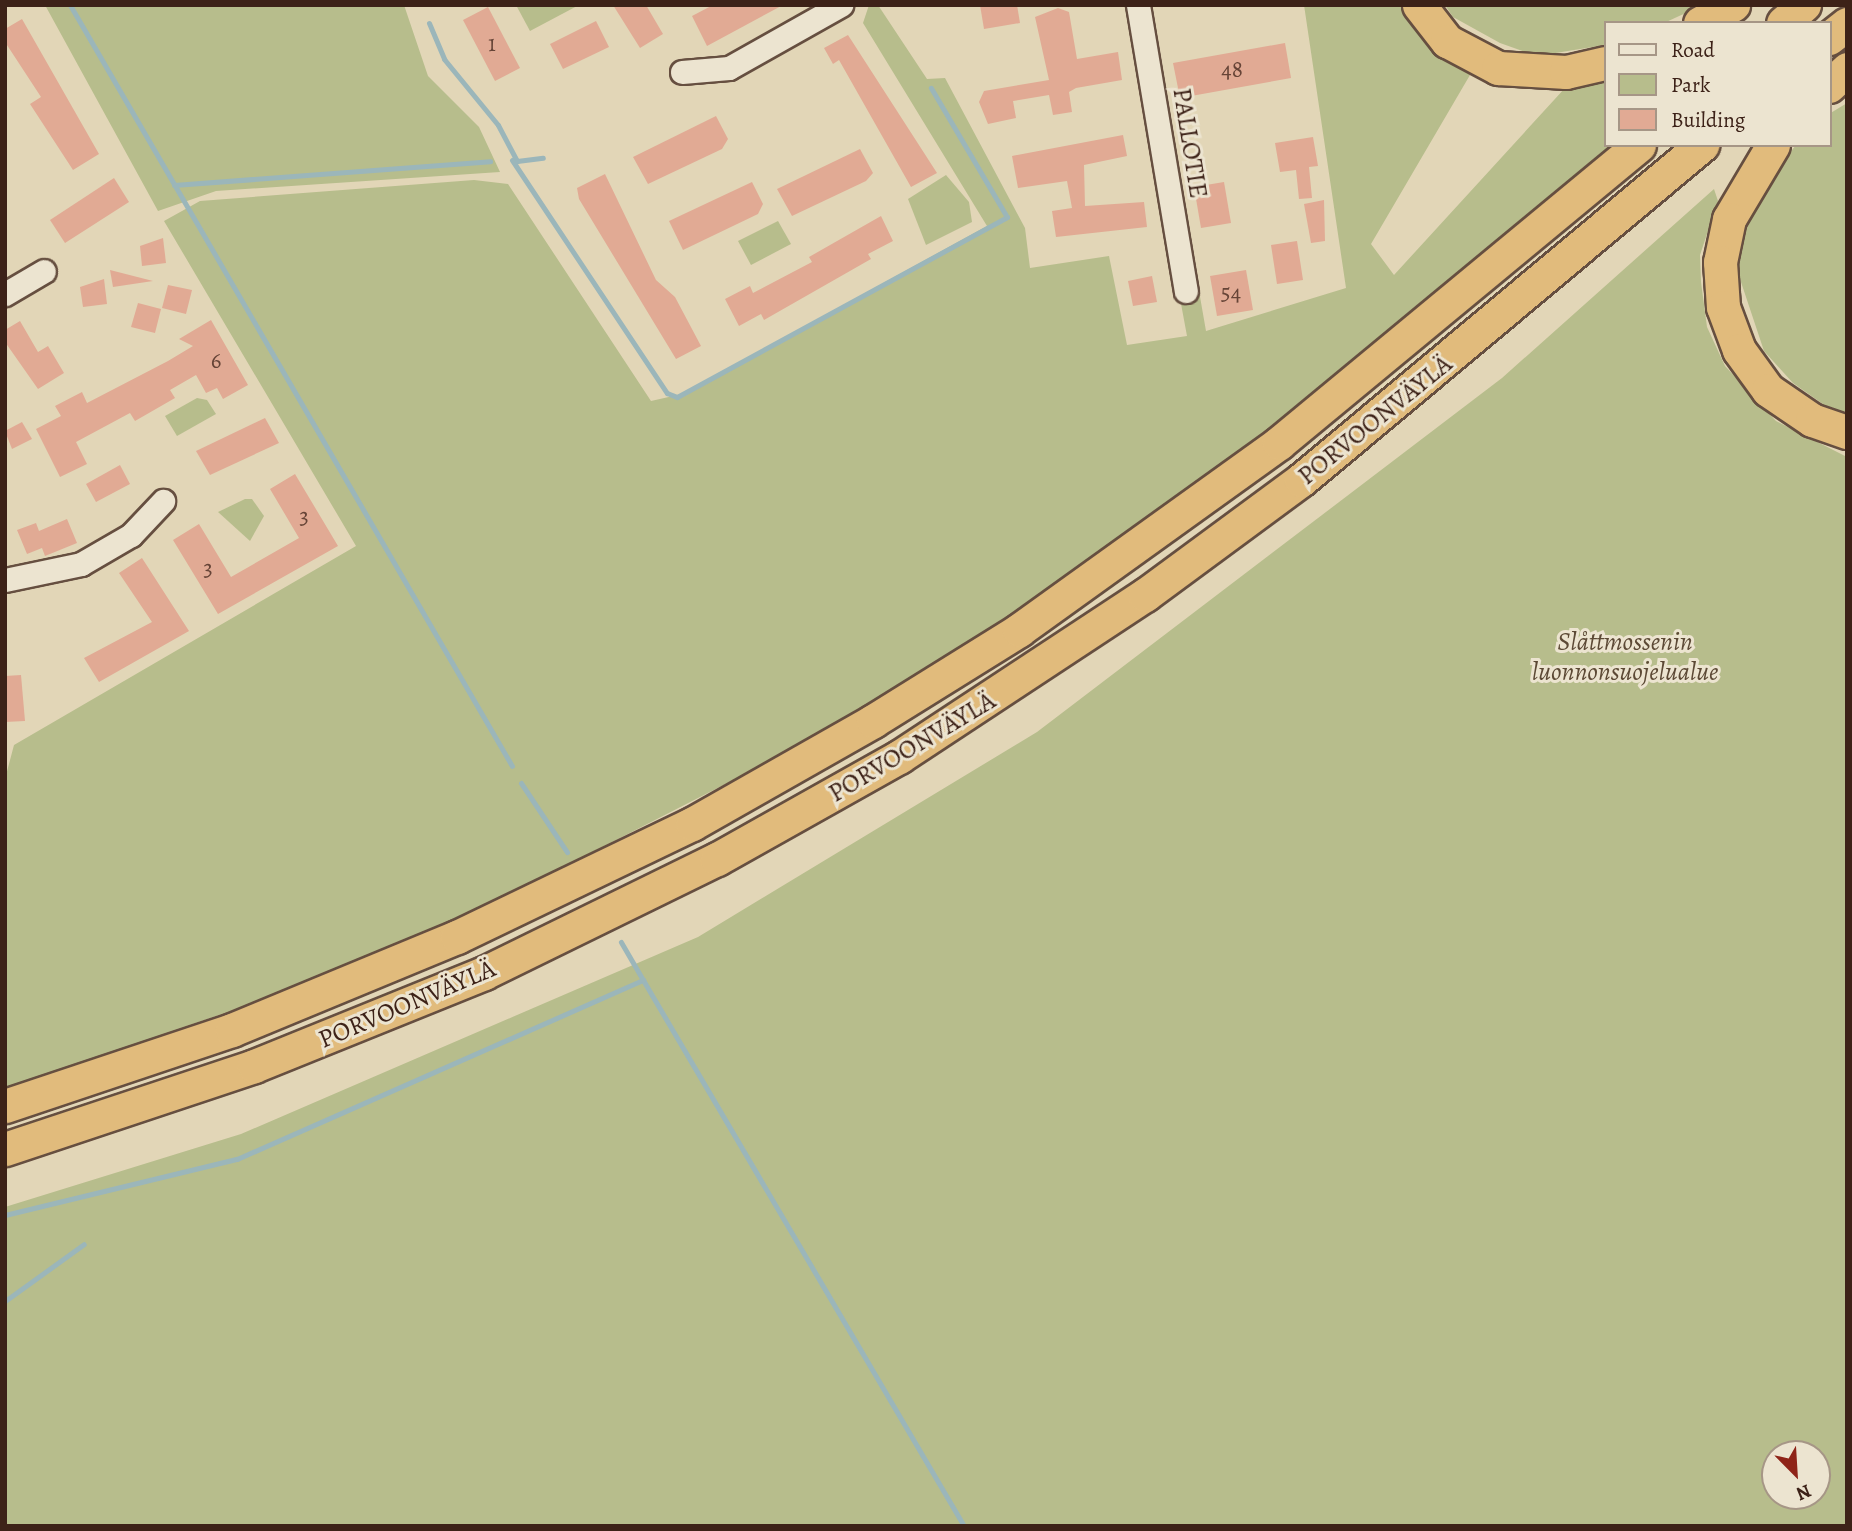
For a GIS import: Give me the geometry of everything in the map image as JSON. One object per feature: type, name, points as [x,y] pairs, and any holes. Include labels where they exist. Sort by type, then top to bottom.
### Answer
[{"type":"highway","points":[[1419,5],[1447,40],[1498,68],[1566,72],[1604,63]]},
{"type":"highway","points":[[1704,21],[1733,5]]},
{"type":"highway","points":[[1785,21],[1804,5]]},
{"type":"highway","points":[[1831,36],[1847,24]]},
{"type":"highway","points":[[1831,84],[1847,69]]},
{"type":"highway","name":"PORVOONVÄYLÄ","points":[[5,1106],[232,1030],[457,937],[692,824],[873,721],[1019,630],[1279,443],[1637,147]]},
{"type":"highway","name":"PORVOONVÄYLÄ","points":[[5,1149],[254,1066],[484,973],[685,875],[899,757],[1124,610],[1279,497],[1700,147]]},
{"type":"highway","points":[[1772,147],[1729,219],[1720,262],[1723,307],[1739,351],[1768,390],[1812,420],[1847,432]]},
{"type":"street","points":[[682,72],[729,68],[841,5]]},
{"type":"street","name":"PALLOTIE","points":[[1138,5],[1186,291]]},
{"type":"street","points":[[5,294],[44,271]]},
{"type":"street","points":[[5,580],[81,564],[131,535],[163,501]]},
{"type":"green space","points":[[45,5],[404,5],[428,76],[479,127],[500,172],[216,191],[158,211]]},
{"type":"green space","points":[[516,5],[579,5],[530,31]]},
{"type":"green space","points":[[869,5],[878,5],[927,79],[945,78],[1025,228],[1030,268],[1109,256],[1127,345],[1187,336],[1179,293],[1199,291],[1206,331],[1346,288],[1304,5],[1412,5],[1470,75],[1371,244],[1394,275],[1576,76],[1604,69],[1604,147],[1612,147],[1281,421],[1097,558],[936,665],[792,750],[475,912],[281,994],[5,1088],[5,779],[14,745],[356,546],[164,221],[200,201],[474,180],[508,184],[651,401],[682,394],[987,226],[863,23]]},
{"type":"green space","points":[[1445,5],[1703,5],[1668,21],[1604,21],[1604,45],[1537,56],[1500,43],[1453,17]]},
{"type":"green space","points":[[1847,103],[1847,412],[1830,409],[1793,383],[1764,351],[1738,273],[1743,232],[1770,178],[1794,147],[1831,147],[1831,113]]},
{"type":"green space","points":[[946,175],[969,202],[972,222],[926,245],[908,199]]},
{"type":"green space","name":"Slåttmossenin luonnonsuojelualue","points":[[1714,189],[1718,201],[1700,255],[1701,282],[1707,327],[1725,366],[1776,421],[1847,457],[1847,1526],[5,1526],[5,1207],[241,1134],[698,937],[1037,732],[1502,378]]},
{"type":"green space","points":[[778,221],[791,244],[751,265],[738,241]]},
{"type":"green space","points":[[197,398],[207,400],[216,414],[177,436],[165,416]]},
{"type":"green space","points":[[245,499],[252,499],[264,516],[250,541],[218,512]]},
{"type":"building","points":[[613,5],[646,5],[663,34],[640,48]]},
{"type":"building","points":[[713,5],[783,5],[707,46],[692,16]]},
{"type":"building","points":[[980,5],[1017,5],[1020,23],[984,29]]},
{"type":"building","points":[[488,7],[520,68],[495,81],[463,20]]},
{"type":"building","points":[[1058,8],[1069,12],[1077,59],[1118,52],[1122,80],[1076,88],[1069,92],[1072,112],[1053,115],[1049,95],[1013,101],[1016,118],[988,124],[979,102],[984,91],[1049,80],[1035,17]]},
{"type":"building","points":[[22,19],[99,154],[73,170],[30,104],[41,97],[5,42],[5,29]]},
{"type":"building","points":[[596,21],[609,47],[563,69],[550,44]]},
{"type":"building","points":[[848,35],[937,173],[911,187],[839,60],[833,64],[824,48]]},
{"type":"building","points":[[1285,43],[1291,78],[1180,98],[1173,63]]},
{"type":"building","points":[[716,116],[728,139],[722,149],[648,184],[633,157]]},
{"type":"building","points":[[1123,135],[1127,156],[1084,165],[1085,206],[1144,202],[1147,227],[1056,237],[1052,211],[1072,208],[1067,181],[1018,188],[1012,156]]},
{"type":"building","points":[[1313,137],[1318,166],[1309,167],[1312,198],[1299,199],[1296,170],[1280,172],[1275,143]]},
{"type":"building","points":[[860,149],[873,173],[866,181],[792,216],[777,189]]},
{"type":"building","points":[[605,174],[656,280],[675,297],[701,346],[676,359],[579,199],[577,188]]},
{"type":"building","points":[[114,178],[129,202],[65,243],[50,220]]},
{"type":"building","points":[[752,182],[763,204],[758,214],[683,250],[669,221]]},
{"type":"building","points":[[1224,182],[1231,223],[1201,228],[1194,187]]},
{"type":"building","points":[[1324,200],[1325,241],[1311,243],[1304,204]]},
{"type":"building","points":[[881,216],[893,241],[868,254],[871,259],[764,320],[761,314],[739,326],[725,299],[750,286],[753,293],[812,262],[809,257]]},
{"type":"building","points":[[163,238],[166,263],[142,266],[140,246]]},
{"type":"building","points":[[1297,241],[1303,280],[1277,284],[1271,245]]},
{"type":"building","points":[[110,270],[153,281],[113,287]]},
{"type":"building","points":[[1246,270],[1253,310],[1217,316],[1210,276]]},
{"type":"building","points":[[1152,276],[1157,302],[1133,306],[1128,281]]},
{"type":"building","points":[[104,279],[107,304],[83,307],[80,287]]},
{"type":"building","points":[[168,285],[192,290],[186,314],[162,308]]},
{"type":"building","points":[[138,303],[161,309],[155,333],[131,327]]},
{"type":"building","points":[[211,320],[248,385],[223,399],[217,388],[206,393],[196,375],[170,390],[175,398],[135,421],[130,413],[76,442],[87,464],[60,477],[36,429],[61,416],[55,406],[82,392],[87,403],[168,361],[193,346],[179,339]]},
{"type":"building","points":[[20,321],[38,352],[48,346],[64,373],[38,389],[5,342],[5,330]]},
{"type":"building","points":[[265,418],[279,443],[210,475],[196,451]]},
{"type":"building","points":[[22,422],[32,439],[12,449],[5,431]]},
{"type":"building","points":[[120,465],[130,484],[96,502],[86,484]]},
{"type":"building","points":[[295,474],[338,546],[218,614],[173,540],[199,524],[231,577],[299,538],[270,489]]},
{"type":"building","points":[[67,519],[77,543],[45,556],[42,548],[27,554],[17,530],[36,523],[39,531]]},
{"type":"building","points":[[142,558],[189,631],[99,682],[84,658],[152,622],[119,573]]},
{"type":"building","points":[[21,675],[25,721],[5,722],[5,676]]},
{"type":"waterway","points":[[70,5],[512,766]]},
{"type":"waterway","points":[[429,23],[444,59],[498,125],[517,161],[543,158]]},
{"type":"waterway","points":[[512,160],[667,393],[677,397],[1007,217],[931,88]]},
{"type":"waterway","points":[[174,185],[490,161]]},
{"type":"waterway","points":[[521,783],[567,852]]},
{"type":"waterway","points":[[5,1215],[237,1159],[643,980],[621,942]]},
{"type":"waterway","points":[[643,980],[964,1526]]},
{"type":"waterway","points":[[5,1301],[84,1244]]}]
